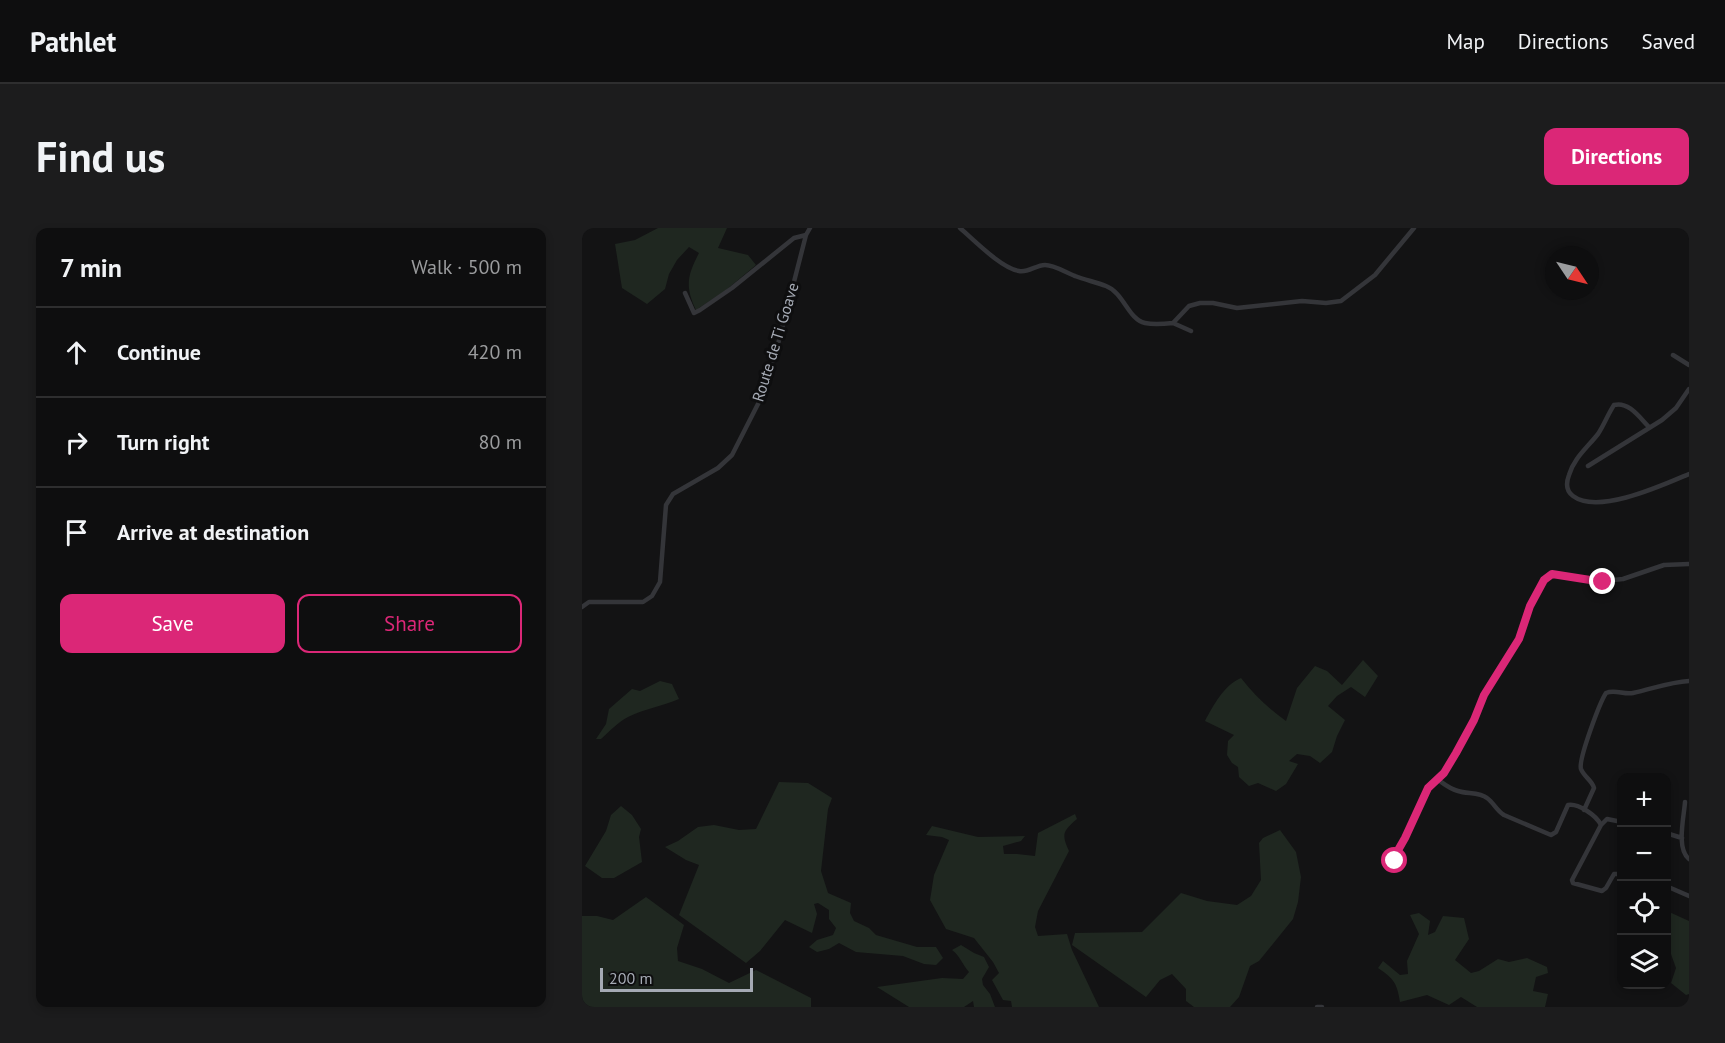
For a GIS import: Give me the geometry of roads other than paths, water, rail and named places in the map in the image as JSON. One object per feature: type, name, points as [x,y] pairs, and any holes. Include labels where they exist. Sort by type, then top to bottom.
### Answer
[{"type":"street","name":"Route de Ti Goave","points":[[582,607],[589,602],[642,602],[652,596],[660,582],[666,505],[673,494],[718,468],[732,454],[758,404],[777,348],[806,235],[810,228]]},
{"type":"street","points":[[960,228],[1000,263],[1019,272],[1048,265],[1107,286],[1122,297],[1134,316],[1143,323],[1173,323],[1191,331]]},
{"type":"street","points":[[1173,323],[1189,306],[1200,303],[1237,308],[1302,301],[1326,303],[1341,301],[1375,275],[1414,228]]},
{"type":"street","points":[[685,293],[694,313],[732,288],[794,238],[806,235]]},
{"type":"street","points":[[1673,355],[1689,365]]},
{"type":"street","points":[[1588,466],[1662,420],[1676,408],[1689,390]]},
{"type":"street","points":[[1649,427],[1635,412],[1623,404],[1614,405],[1599,433],[1573,465],[1568,477],[1569,492],[1582,500],[1596,502],[1617,500],[1689,474]]},
{"type":"street","points":[[1395,861],[1397,852],[1428,788],[1444,773],[1474,720],[1484,695],[1519,639],[1530,606],[1544,580],[1552,574],[1603,582],[1623,579],[1664,565],[1689,564]]},
{"type":"street","points":[[1584,810],[1594,789],[1593,784],[1582,771],[1581,765],[1585,747],[1606,693],[1612,691],[1632,693],[1678,681],[1689,681]]},
{"type":"street","points":[[1437,779],[1458,791],[1484,796],[1498,812],[1551,835],[1556,832],[1568,805],[1573,804],[1584,810],[1597,819],[1601,825]]},
{"type":"street","points":[[1685,802],[1683,853],[1689,860]]},
{"type":"street","points":[[1617,821],[1607,819],[1601,825],[1572,882],[1602,891],[1614,874],[1617,874]]},
{"type":"street","points":[[1671,835],[1682,838]]},
{"type":"street","points":[[1671,888],[1689,896]]},
{"type":"street","points":[[1317,1007],[1322,1007]]}]
